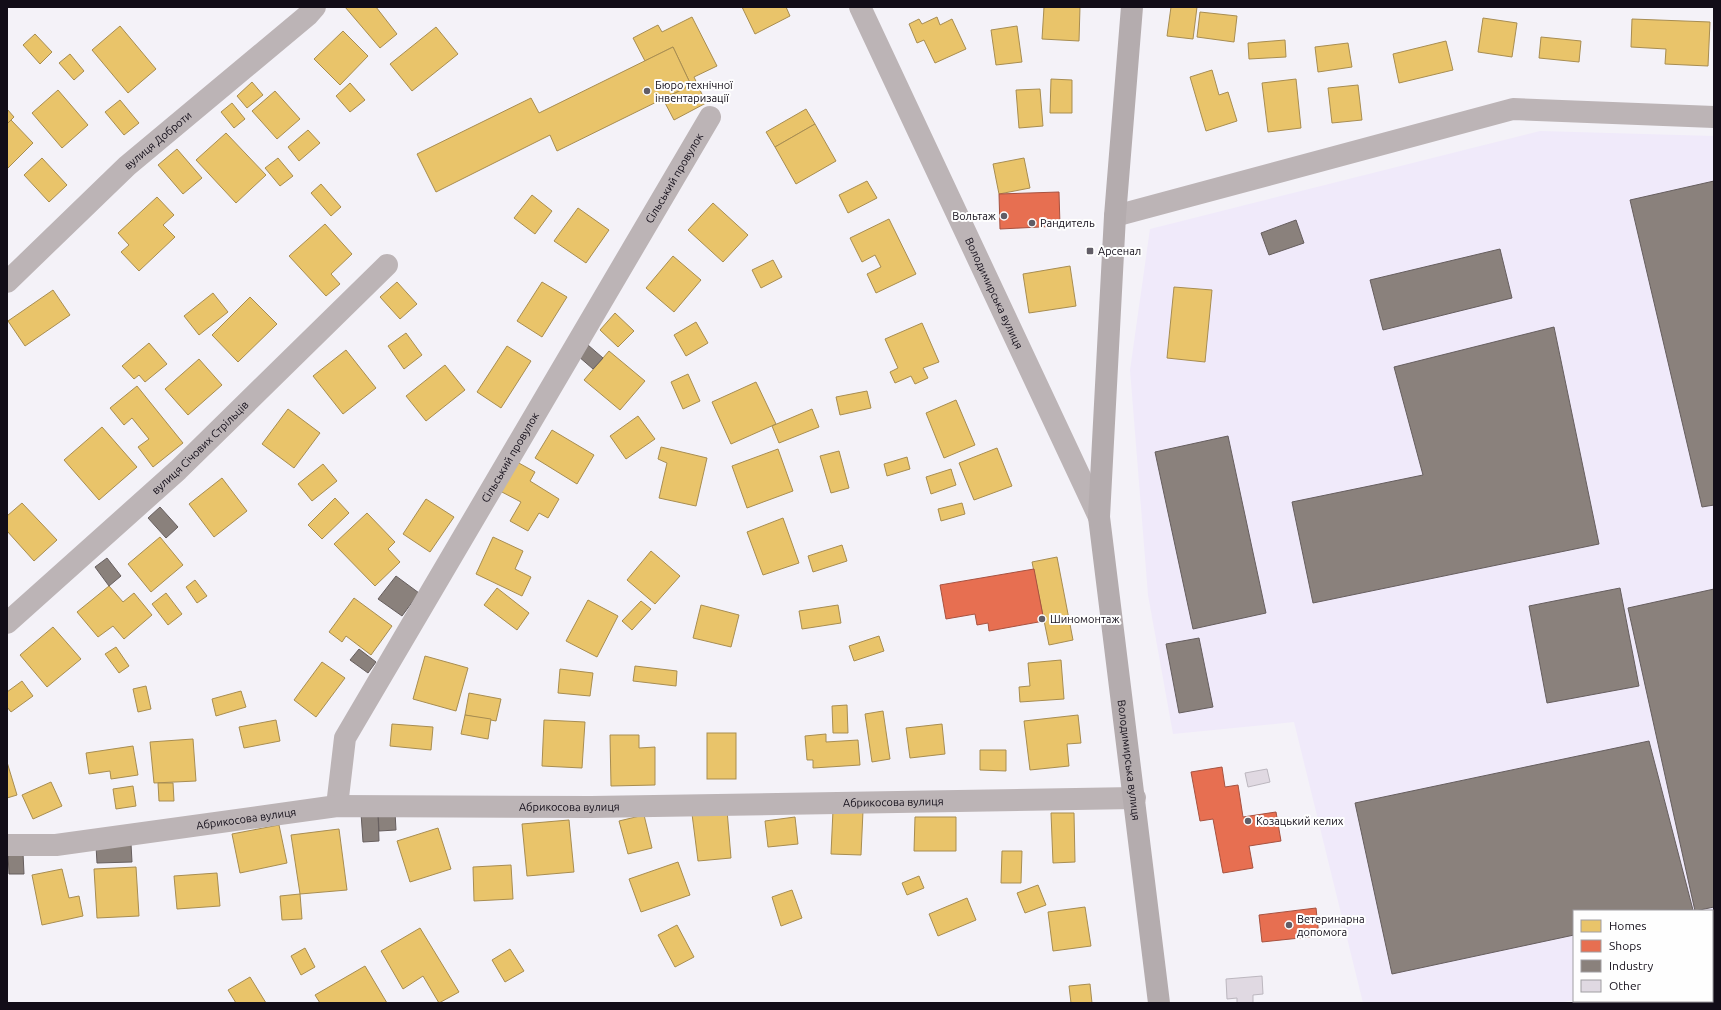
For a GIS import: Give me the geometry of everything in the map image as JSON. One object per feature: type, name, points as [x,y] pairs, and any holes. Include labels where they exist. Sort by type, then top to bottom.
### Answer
[{"type":"main road","name":"Володимирська вулиця","points":[[1132,7],[1115,216],[1099,517],[1135,798],[1159,1003]]},
{"type":"street","name":"вулиця Доброти","points":[[7,282],[127,166],[308,15],[315,7]]},
{"type":"street","name":"Володимирська вулиця","points":[[864,17],[1099,517]]},
{"type":"street","points":[[1115,216],[1513,109],[1714,117]]},
{"type":"street","name":"Сільський провулок","points":[[337,806],[345,738],[710,117]]},
{"type":"street","name":"вулиця Січових Стрільців","points":[[7,623],[178,470],[387,265]]},
{"type":"street","name":"Абрикосова вулиця","points":[[7,845],[56,845],[337,806],[590,807],[1135,798]]},
{"type":"shaded area","points":[[1540,131],[1714,136],[1714,1003],[1630,1002],[1713,1002],[1713,910],[1573,910],[1573,1000],[1559,1003],[1363,1003],[1294,722],[1173,734],[1148,595],[1130,370],[1150,229]]},
{"type":"building: Homes","points":[[345,7],[376,7],[397,34],[380,48]]},
{"type":"building: Homes","points":[[742,7],[786,7],[790,16],[755,34]]},
{"type":"building: Homes","points":[[1044,7],[1080,7],[1079,41],[1042,39]]},
{"type":"building: Homes","points":[[1171,7],[1197,7],[1193,39],[1167,36]]},
{"type":"building: Homes","points":[[1200,12],[1237,16],[1234,42],[1197,37]]},
{"type":"building: Homes","points":[[692,17],[717,66],[694,77],[706,103],[674,120],[663,99],[691,85],[673,47],[645,61],[633,38],[658,25],[662,32]]},
{"type":"building: Homes","points":[[937,17],[940,25],[952,19],[966,49],[935,63],[924,40],[917,43],[909,24],[919,19],[922,24]]},
{"type":"building: Homes","points":[[1483,18],[1517,23],[1512,57],[1478,52]]},
{"type":"building: Homes","points":[[1632,19],[1710,22],[1708,66],[1665,64],[1666,49],[1631,47]]},
{"type":"building: Homes","points":[[120,26],[156,69],[128,93],[92,50]]},
{"type":"building: Homes","points":[[1017,26],[1022,62],[996,65],[991,30]]},
{"type":"building: Homes","points":[[436,27],[458,54],[412,91],[390,64]]},
{"type":"building: Homes","points":[[343,31],[368,56],[340,85],[314,59]]},
{"type":"building: Homes","points":[[35,34],[52,52],[40,64],[23,45]]},
{"type":"building: Homes","points":[[1541,37],[1581,41],[1579,62],[1539,58]]},
{"type":"building: Homes","points":[[1285,40],[1286,57],[1249,59],[1248,43]]},
{"type":"building: Homes","points":[[1446,41],[1453,70],[1399,83],[1393,54]]},
{"type":"building: Homes","points":[[1348,43],[1352,67],[1318,72],[1315,47]]},
{"type":"building: Homes","points":[[673,47],[691,85],[557,151],[550,135],[436,192],[417,154],[531,98],[539,113]]},
{"type":"building: Homes","points":[[70,54],[84,71],[74,80],[59,63]]},
{"type":"building: Homes","points":[[1212,70],[1219,95],[1228,92],[1237,121],[1206,131],[1190,77]]},
{"type":"building: Homes","points":[[1051,79],[1072,80],[1072,113],[1050,113]]},
{"type":"building: Homes","points":[[1296,79],[1301,128],[1268,132],[1262,83]]},
{"type":"building: Homes","points":[[252,82],[263,95],[247,108],[237,96]]},
{"type":"building: Homes","points":[[350,83],[365,100],[350,112],[336,96]]},
{"type":"building: Homes","points":[[1358,85],[1362,120],[1332,123],[1328,88]]},
{"type":"building: Homes","points":[[1040,89],[1043,126],[1019,128],[1016,90]]},
{"type":"building: Homes","points":[[58,90],[88,125],[62,148],[32,113]]},
{"type":"building: Homes","points":[[275,91],[300,119],[277,139],[252,111]]},
{"type":"building: Homes","points":[[120,100],[139,123],[124,135],[105,112]]},
{"type":"building: Homes","points":[[232,103],[245,119],[234,128],[221,112]]},
{"type":"building: Homes","points":[[7,109],[14,117],[7,124]]},
{"type":"building: Homes","points":[[806,109],[815,124],[775,147],[766,132]]},
{"type":"building: Homes","points":[[11,120],[33,143],[7,169],[7,124]]},
{"type":"building: Homes","points":[[815,124],[836,161],[796,184],[775,147]]},
{"type":"building: Homes","points":[[308,130],[320,143],[299,161],[288,147]]},
{"type":"building: Homes","points":[[226,133],[266,175],[236,203],[196,160]]},
{"type":"building: Homes","points":[[177,149],[202,178],[183,194],[158,165]]},
{"type":"building: Homes","points":[[42,158],[67,185],[49,202],[24,175]]},
{"type":"building: Homes","points":[[278,158],[293,176],[280,186],[265,168]]},
{"type":"building: Homes","points":[[1024,158],[1030,188],[999,194],[993,164]]},
{"type":"building: Homes","points":[[867,181],[877,198],[848,213],[839,195]]},
{"type":"building: Homes","points":[[321,184],[341,207],[331,216],[311,193]]},
{"type":"building: Homes","points":[[532,195],[552,211],[535,234],[514,218]]},
{"type":"building: Homes","points":[[157,197],[174,215],[163,225],[175,237],[139,271],[121,252],[129,245],[118,233]]},
{"type":"building: Homes","points":[[713,203],[748,235],[723,262],[688,230]]},
{"type":"building: Homes","points":[[578,208],[609,230],[586,263],[554,241]]},
{"type":"building: Homes","points":[[889,219],[916,274],[876,293],[867,274],[881,267],[875,255],[862,262],[850,238]]},
{"type":"building: Homes","points":[[325,224],[352,254],[331,274],[340,284],[326,296],[289,256]]},
{"type":"building: Homes","points":[[673,256],[701,280],[674,312],[646,288]]},
{"type":"building: Homes","points":[[773,260],[782,277],[761,288],[752,270]]},
{"type":"building: Homes","points":[[1070,266],[1076,306],[1029,313],[1023,274]]},
{"type":"building: Homes","points":[[397,282],[417,304],[400,319],[380,297]]},
{"type":"building: Homes","points":[[542,282],[567,297],[542,337],[517,321]]},
{"type":"building: Homes","points":[[1174,287],[1212,290],[1205,362],[1167,358]]},
{"type":"building: Homes","points":[[53,290],[70,315],[25,346],[8,321]]},
{"type":"building: Homes","points":[[213,293],[228,312],[199,335],[184,316]]},
{"type":"building: Homes","points":[[250,297],[277,324],[238,362],[212,335]]},
{"type":"building: Homes","points":[[615,313],[634,331],[618,347],[600,330]]},
{"type":"building: Homes","points":[[696,322],[708,343],[686,356],[674,335]]},
{"type":"building: Homes","points":[[922,323],[939,362],[923,368],[928,378],[915,384],[911,376],[895,383],[890,372],[898,368],[885,339]]},
{"type":"building: Homes","points":[[406,333],[422,355],[404,369],[388,346]]},
{"type":"building: Homes","points":[[149,343],[167,364],[145,382],[139,375],[134,379],[122,366]]},
{"type":"building: Homes","points":[[507,346],[531,361],[501,408],[477,392]]},
{"type":"building: Homes","points":[[346,350],[376,388],[343,414],[313,376]]},
{"type":"building: Homes","points":[[609,351],[645,381],[620,410],[584,380]]},
{"type":"building: Homes","points":[[199,359],[222,385],[188,415],[165,389]]},
{"type":"building: Homes","points":[[445,365],[465,390],[426,421],[406,396]]},
{"type":"building: Homes","points":[[688,374],[700,401],[683,409],[671,382]]},
{"type":"building: Homes","points":[[756,382],[776,424],[731,444],[712,402]]},
{"type":"building: Homes","points":[[137,386],[183,443],[153,467],[138,447],[149,439],[132,418],[124,425],[110,408]]},
{"type":"building: Homes","points":[[867,391],[871,408],[840,415],[836,397]]},
{"type":"building: Homes","points":[[956,400],[975,445],[944,458],[926,413]]},
{"type":"building: Homes","points":[[288,409],[320,433],[294,468],[262,444]]},
{"type":"building: Homes","points":[[812,409],[819,427],[779,443],[772,426]]},
{"type":"building: Homes","points":[[638,416],[655,439],[626,459],[610,436]]},
{"type":"building: Homes","points":[[102,427],[137,467],[99,500],[64,460]]},
{"type":"building: Homes","points":[[552,430],[594,455],[577,484],[535,458]]},
{"type":"building: Homes","points":[[661,447],[707,458],[696,506],[659,498],[667,463],[658,459]]},
{"type":"building: Homes","points":[[997,448],[1012,486],[974,500],[959,463]]},
{"type":"building: Homes","points":[[778,449],[793,491],[747,508],[732,466]]},
{"type":"building: Homes","points":[[839,451],[849,488],[831,493],[820,456]]},
{"type":"building: Homes","points":[[907,457],[910,469],[887,476],[884,464]]},
{"type":"building: Homes","points":[[517,462],[535,472],[530,481],[559,499],[548,518],[539,513],[528,531],[510,521],[521,502],[500,491]]},
{"type":"building: Homes","points":[[323,464],[337,481],[312,501],[298,484]]},
{"type":"building: Homes","points":[[951,469],[956,485],[931,494],[926,477]]},
{"type":"building: Homes","points":[[222,478],[247,511],[214,537],[189,504]]},
{"type":"building: Homes","points":[[335,498],[349,513],[322,539],[308,525]]},
{"type":"building: Homes","points":[[426,499],[454,517],[430,552],[403,534]]},
{"type":"building: Homes","points":[[22,503],[57,540],[34,561],[7,531],[7,516]]},
{"type":"building: Homes","points":[[962,503],[965,514],[941,521],[938,509]]},
{"type":"building: Homes","points":[[367,513],[395,542],[388,549],[400,562],[375,586],[334,544]]},
{"type":"building: Homes","points":[[783,518],[799,563],[763,575],[747,532]]},
{"type":"building: Homes","points":[[160,537],[183,565],[151,592],[128,564]]},
{"type":"building: Homes","points":[[493,537],[523,551],[515,569],[531,577],[522,596],[476,574]]},
{"type":"building: Homes","points":[[842,545],[847,561],[813,572],[808,556]]},
{"type":"building: Homes","points":[[651,551],[680,576],[655,604],[627,580]]},
{"type":"building: Homes","points":[[1057,557],[1073,640],[1049,645],[1032,562]]},
{"type":"building: Homes","points":[[195,580],[207,596],[197,603],[186,587]]},
{"type":"building: Homes","points":[[109,586],[123,602],[134,593],[152,615],[124,639],[113,626],[98,637],[77,612]]},
{"type":"building: Homes","points":[[497,588],[529,613],[517,630],[484,605]]},
{"type":"building: Homes","points":[[166,593],[182,614],[168,625],[152,604]]},
{"type":"building: Homes","points":[[354,598],[392,626],[371,655],[346,636],[342,642],[329,632]]},
{"type":"building: Homes","points":[[588,600],[618,616],[597,657],[566,641]]},
{"type":"building: Homes","points":[[641,601],[651,609],[632,630],[622,621]]},
{"type":"building: Homes","points":[[701,605],[739,615],[731,647],[693,638]]},
{"type":"building: Homes","points":[[838,605],[841,623],[802,629],[799,611]]},
{"type":"building: Homes","points":[[53,627],[81,659],[47,687],[20,655]]},
{"type":"building: Homes","points":[[879,636],[884,651],[854,661],[849,646]]},
{"type":"building: Homes","points":[[116,647],[129,666],[119,673],[105,654]]},
{"type":"building: Homes","points":[[425,656],[468,668],[456,711],[413,699]]},
{"type":"building: Homes","points":[[1061,660],[1064,699],[1020,702],[1019,687],[1030,686],[1028,663]]},
{"type":"building: Homes","points":[[322,662],[345,678],[316,717],[294,700]]},
{"type":"building: Homes","points":[[635,666],[677,671],[676,686],[633,681]]},
{"type":"building: Homes","points":[[560,669],[593,673],[590,696],[558,693]]},
{"type":"building: Homes","points":[[22,681],[33,696],[11,712],[7,707],[7,692]]},
{"type":"building: Homes","points":[[146,686],[151,709],[138,712],[133,689]]},
{"type":"building: Homes","points":[[241,691],[246,707],[216,716],[212,699]]},
{"type":"building: Homes","points":[[469,693],[501,699],[496,721],[465,715]]},
{"type":"building: Homes","points":[[847,705],[848,733],[833,733],[832,706]]},
{"type":"building: Homes","points":[[883,711],[890,759],[872,762],[865,714]]},
{"type":"building: Homes","points":[[465,715],[491,719],[488,739],[461,734]]},
{"type":"building: Homes","points":[[1078,715],[1081,743],[1067,744],[1069,766],[1030,770],[1024,721]]},
{"type":"building: Homes","points":[[276,720],[280,741],[244,748],[239,727]]},
{"type":"building: Homes","points":[[544,720],[585,722],[582,768],[542,766]]},
{"type":"building: Homes","points":[[392,724],[433,727],[431,750],[390,746]]},
{"type":"building: Homes","points":[[942,724],[945,754],[910,758],[906,728]]},
{"type":"building: Homes","points":[[707,733],[736,733],[736,779],[707,779]]},
{"type":"building: Homes","points":[[826,734],[826,742],[858,740],[860,765],[813,768],[813,760],[807,760],[805,736]]},
{"type":"building: Homes","points":[[610,735],[639,735],[639,748],[655,747],[655,785],[611,786]]},
{"type":"building: Homes","points":[[193,739],[196,781],[154,783],[150,742]]},
{"type":"building: Homes","points":[[133,746],[138,775],[111,779],[110,771],[89,774],[86,753]]},
{"type":"building: Homes","points":[[980,750],[1006,750],[1006,771],[980,770]]},
{"type":"building: Homes","points":[[7,762],[17,795],[7,798]]},
{"type":"building: Homes","points":[[51,782],[62,806],[33,819],[22,795]]},
{"type":"building: Homes","points":[[158,783],[173,783],[174,801],[159,801]]},
{"type":"building: Homes","points":[[133,786],[136,806],[116,809],[113,789]]},
{"type":"building: Homes","points":[[727,810],[731,858],[698,861],[692,814]]},
{"type":"building: Homes","points":[[833,810],[863,811],[861,855],[831,854]]},
{"type":"building: Homes","points":[[1051,813],[1074,813],[1075,862],[1053,863]]},
{"type":"building: Homes","points":[[644,815],[652,848],[628,854],[619,821]]},
{"type":"building: Homes","points":[[795,817],[798,844],[768,847],[765,821]]},
{"type":"building: Homes","points":[[915,817],[956,817],[956,851],[914,851]]},
{"type":"building: Homes","points":[[569,820],[574,872],[527,876],[522,824]]},
{"type":"building: Homes","points":[[279,825],[287,863],[240,873],[232,834]]},
{"type":"building: Homes","points":[[438,828],[451,869],[410,882],[397,841]]},
{"type":"building: Homes","points":[[339,829],[347,890],[300,894],[291,835]]},
{"type":"building: Homes","points":[[1002,851],[1022,851],[1021,883],[1001,883]]},
{"type":"building: Homes","points":[[678,862],[690,895],[641,912],[629,879]]},
{"type":"building: Homes","points":[[511,865],[513,899],[474,901],[473,867]]},
{"type":"building: Homes","points":[[136,867],[139,916],[97,918],[94,869]]},
{"type":"building: Homes","points":[[62,869],[69,898],[79,896],[83,916],[42,925],[32,875]]},
{"type":"building: Homes","points":[[217,873],[220,906],[177,909],[174,876]]},
{"type":"building: Homes","points":[[919,876],[924,888],[907,895],[902,883]]},
{"type":"building: Homes","points":[[1038,885],[1046,905],[1025,913],[1017,893]]},
{"type":"building: Homes","points":[[792,890],[802,918],[781,926],[772,897]]},
{"type":"building: Homes","points":[[300,894],[302,919],[282,920],[280,896]]},
{"type":"building: Homes","points":[[967,898],[976,920],[938,936],[929,914]]},
{"type":"building: Homes","points":[[1085,907],[1091,946],[1053,951],[1048,912]]},
{"type":"building: Homes","points":[[677,925],[694,957],[675,967],[658,935]]},
{"type":"building: Homes","points":[[420,928],[459,992],[439,1003],[423,976],[403,989],[381,951]]},
{"type":"building: Homes","points":[[305,948],[315,967],[301,975],[291,956]]},
{"type":"building: Homes","points":[[510,949],[524,971],[505,982],[492,960]]},
{"type":"building: Homes","points":[[365,966],[387,1003],[320,1003],[315,995]]},
{"type":"building: Homes","points":[[250,977],[266,1003],[236,1003],[228,990]]},
{"type":"building: Homes","points":[[1090,984],[1092,1003],[1071,1003],[1069,986]]},
{"type":"building: Shops","points":[[1059,192],[1060,226],[1000,229],[999,194]]},
{"type":"building: Shops","points":[[1034,569],[1044,621],[989,631],[988,623],[977,625],[975,614],[946,619],[940,585]]},
{"type":"building: Shops","points":[[1222,767],[1225,787],[1238,785],[1243,817],[1276,812],[1281,841],[1249,846],[1253,868],[1223,873],[1213,819],[1200,821],[1191,772]]},
{"type":"building: Shops","name":"Ветеринарна допомога","points":[[1316,908],[1319,936],[1262,942],[1259,915]]},
{"type":"building: Industry","points":[[1714,181],[1714,505],[1702,507],[1630,200]]},
{"type":"building: Industry","points":[[1296,220],[1304,243],[1269,255],[1261,233]]},
{"type":"building: Industry","points":[[1500,249],[1512,298],[1383,330],[1370,280]]},
{"type":"building: Industry","points":[[1554,327],[1599,544],[1313,603],[1292,502],[1423,475],[1394,367]]},
{"type":"building: Industry","points":[[588,345],[603,358],[593,369],[578,356]]},
{"type":"building: Industry","points":[[1228,436],[1266,613],[1193,629],[1155,452]]},
{"type":"building: Industry","points":[[160,507],[178,527],[166,538],[148,518]]},
{"type":"building: Industry","points":[[107,558],[121,576],[109,586],[95,567]]},
{"type":"building: Industry","points":[[396,576],[419,593],[402,616],[378,599]]},
{"type":"building: Industry","points":[[1620,588],[1639,686],[1547,703],[1529,606]]},
{"type":"building: Industry","points":[[1714,589],[1714,907],[1695,910],[1628,608]]},
{"type":"building: Industry","points":[[1199,638],[1213,707],[1179,713],[1166,644]]},
{"type":"building: Industry","points":[[359,649],[376,662],[368,673],[350,660]]},
{"type":"building: Industry","points":[[1649,741],[1693,910],[1573,910],[1573,935],[1392,974],[1355,803]]},
{"type":"building: Industry","points":[[378,812],[379,841],[363,842],[361,813]]},
{"type":"building: Industry","points":[[378,812],[395,812],[396,830],[379,831]]},
{"type":"building: Industry","points":[[131,844],[132,862],[97,863],[96,846]]},
{"type":"building: Industry","points":[[23,853],[24,874],[9,874],[8,854]]},
{"type":"building: Other","points":[[1267,769],[1270,782],[1248,787],[1245,773]]},
{"type":"building: Other","points":[[1262,976],[1263,994],[1253,995],[1253,1003],[1237,1003],[1237,998],[1227,999],[1226,979]]},
{"type":"place","name":"Бюро технічної інвентаризації","points":[[647,91]]},
{"type":"place","name":"Вольтаж","points":[[1004,216]]},
{"type":"place","name":"Рандитель","points":[[1032,223]]},
{"type":"place","name":"Арсенал","points":[[1090,251]]},
{"type":"place","name":"Шиномонтаж","points":[[1042,619]]},
{"type":"place","name":"Козацький келих","points":[[1248,821]]},
{"type":"place","name":"Ветеринарна допомога","points":[[1289,925]]}]
